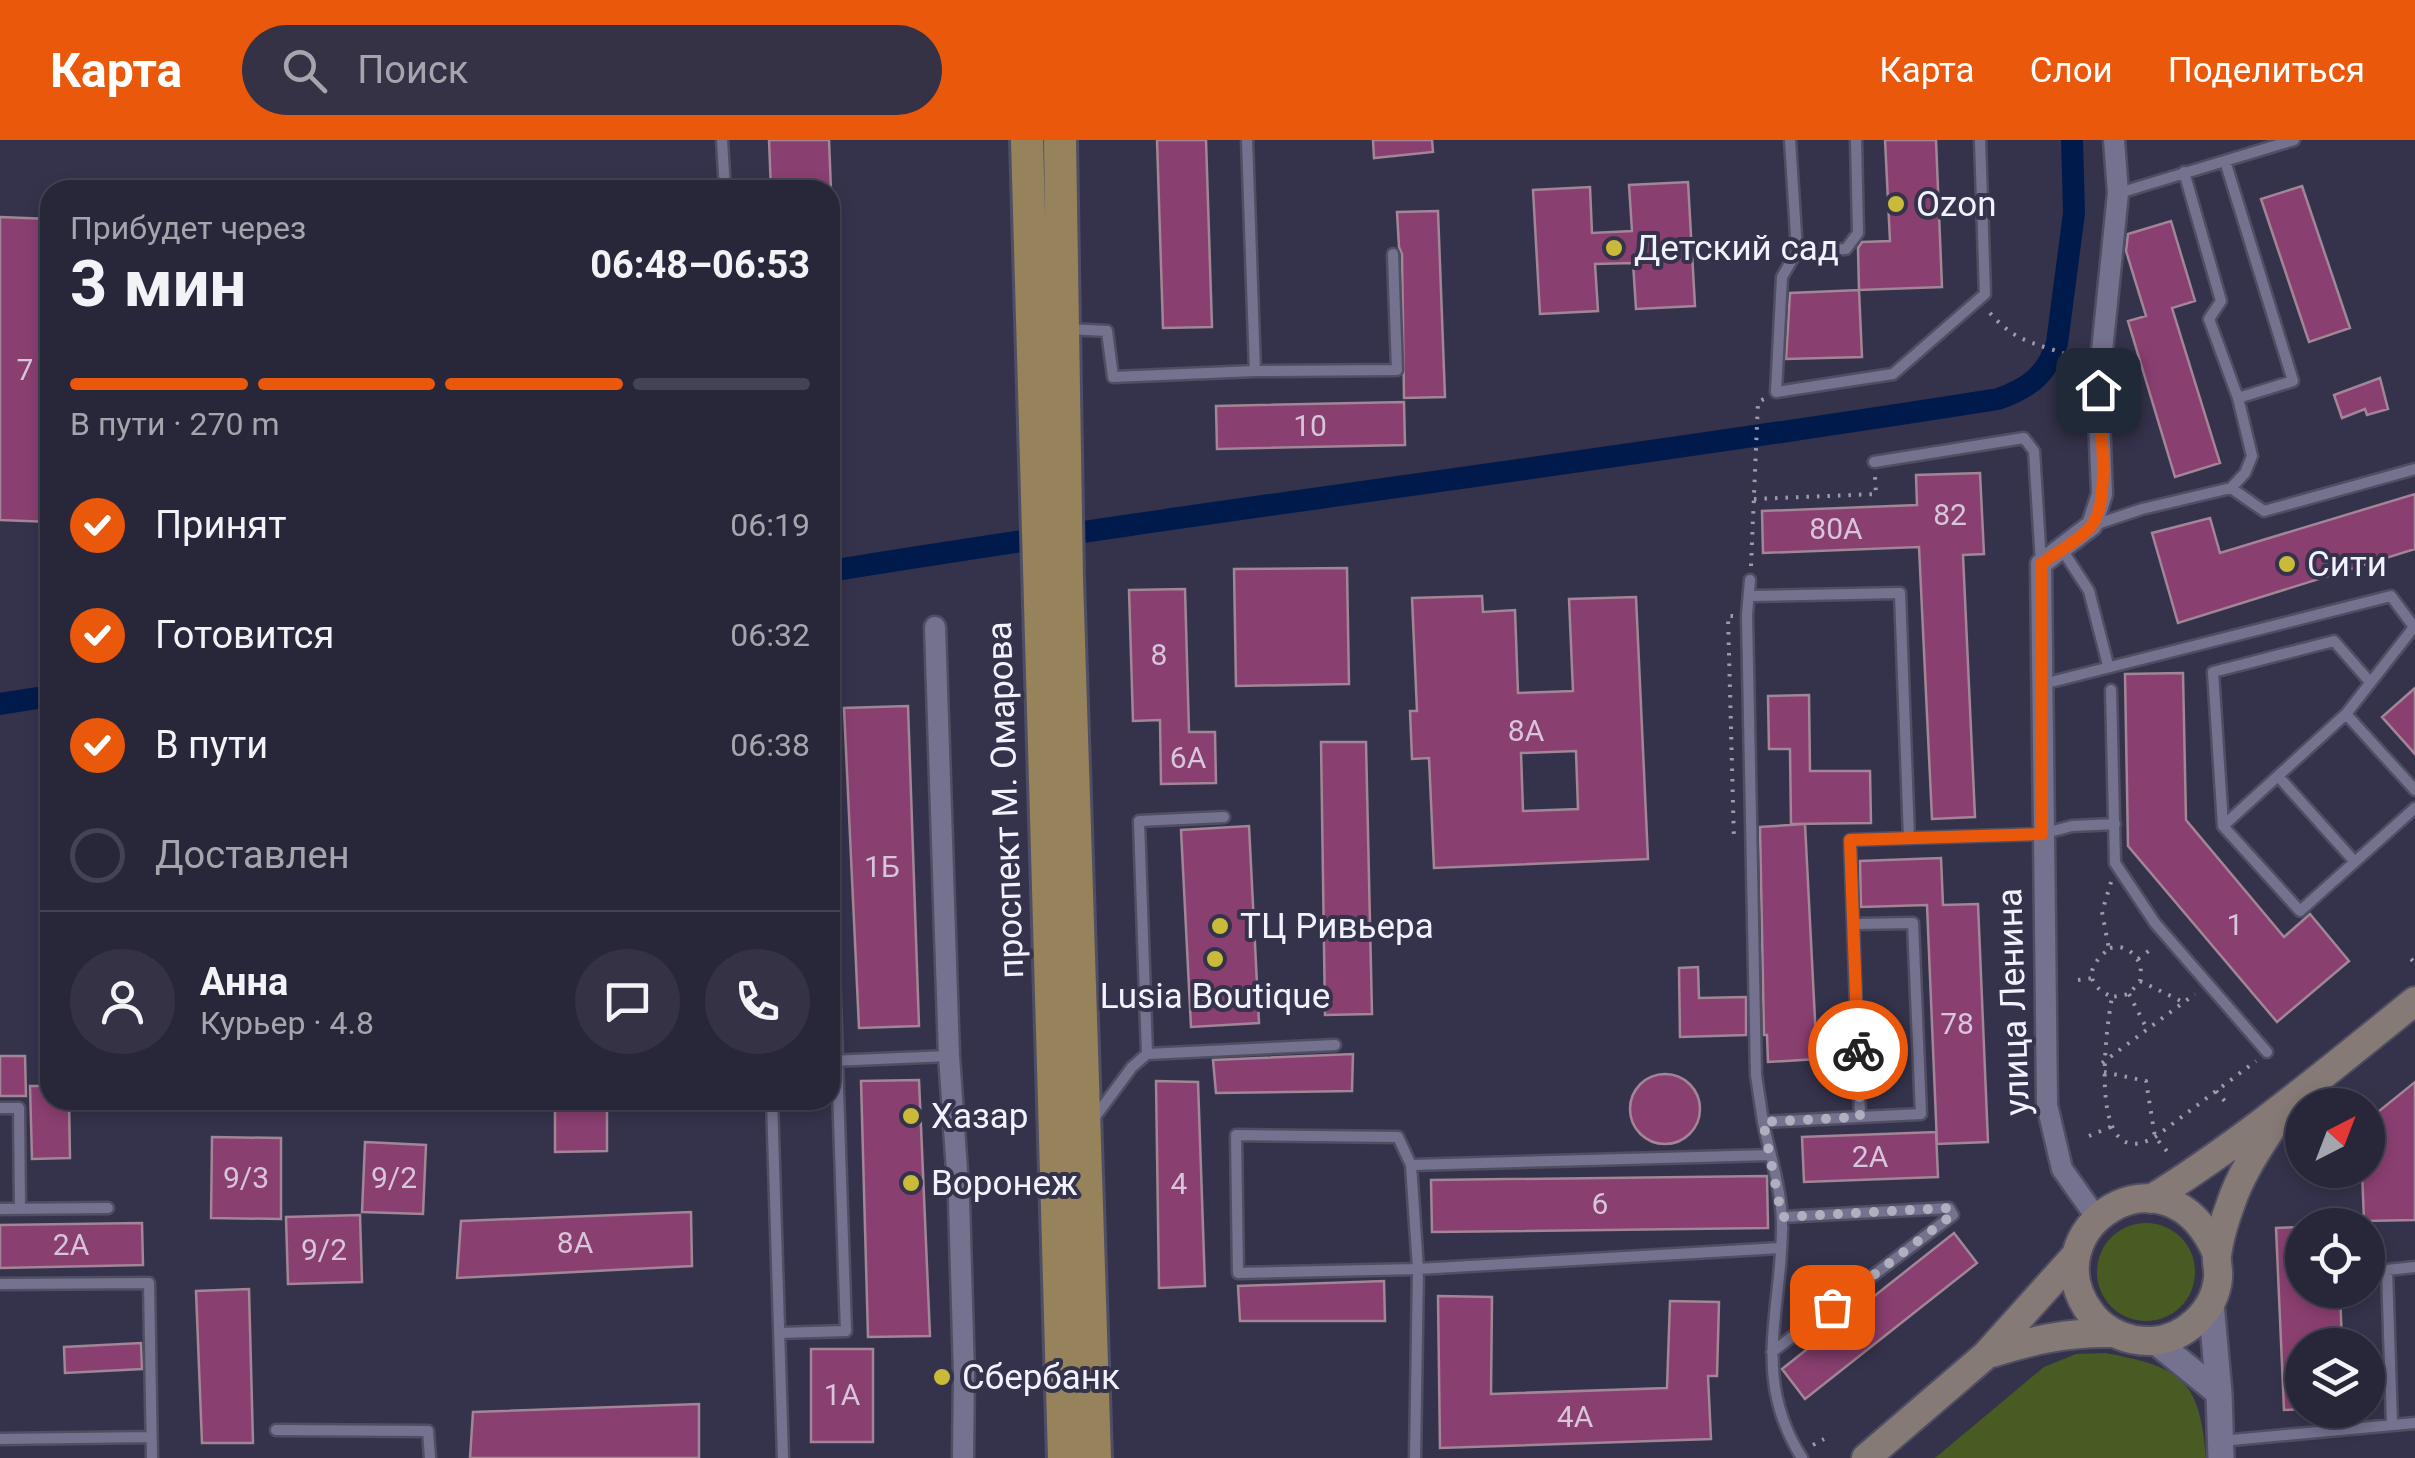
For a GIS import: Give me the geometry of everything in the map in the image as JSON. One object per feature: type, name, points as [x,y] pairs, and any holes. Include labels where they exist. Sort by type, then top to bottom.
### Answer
[{"type":"main road","name":"проспект М. Омарова","points":[[1027,140],[1052,518],[1064,1458]]},
{"type":"main road","name":"проспект М. Омарова","points":[[1052,518],[1062,329],[1060,140]]},
{"type":"main road","name":"проспект М. Омарова","points":[[1053,580],[1095,1458]]},
{"type":"main road","points":[[2307,1088],[2415,1001]]},
{"type":"main road","points":[[2151,1199],[2285,1105]]},
{"type":"main road","points":[[1986,1355],[2040,1338],[2079,1332],[2155,1341],[2177,1335],[2196,1323],[2211,1303],[2218,1279],[2217,1254],[2231,1202],[2250,1162],[2285,1107]]},
{"type":"main road","points":[[2112,1333],[2081,1300],[2075,1278],[2076,1255],[2096,1217],[2119,1203],[2168,1201],[2190,1212],[2208,1231],[2217,1254]]},
{"type":"main road","points":[[1866,1458],[1986,1355],[2076,1255]]},
{"type":"street","points":[[2041,564],[2092,525],[2102,494],[2098,390],[2118,193],[2114,140]]},
{"type":"street","name":"улица Ленина","points":[[2041,564],[2047,1106],[2062,1169],[2096,1217]]},
{"type":"street","points":[[934,627],[948,1056],[959,1200],[963,1458]]},
{"type":"street","points":[[2211,1303],[2220,1393],[2220,1450]]},
{"type":"street","points":[[2155,1341],[2220,1393]]},
{"type":"lane","points":[[722,140],[724,180]]},
{"type":"lane","points":[[1247,140],[1255,371]]},
{"type":"lane","points":[[1790,140],[1797,252],[1782,277],[1776,392],[1893,374],[1985,294],[1980,140]]},
{"type":"lane","points":[[1797,252],[1846,248],[1858,233],[1856,140]]},
{"type":"lane","points":[[2118,193],[2294,140]]},
{"type":"lane","points":[[2225,161],[2293,380],[2238,398]]},
{"type":"lane","points":[[2092,525],[2231,488],[2245,473],[2252,456],[2238,398],[2209,319],[2220,301],[2184,172]]},
{"type":"lane","points":[[1062,329],[1107,331],[1114,377],[1397,370],[1394,254]]},
{"type":"lane","points":[[1874,462],[2024,438],[2034,451],[2041,564]]},
{"type":"lane","points":[[2231,488],[2264,511],[2415,469]]},
{"type":"lane","points":[[2061,548],[2090,591],[2108,665]]},
{"type":"lane","points":[[1750,580],[1756,1075],[1782,1217],[1772,1379],[1777,1406],[1802,1458]]},
{"type":"lane","points":[[1749,596],[1900,593],[1910,838]]},
{"type":"lane","points":[[2040,685],[2391,596],[2414,626],[2346,714],[2223,826]]},
{"type":"lane","points":[[2370,682],[2334,641],[2213,672],[2223,826],[2300,912],[2415,808]]},
{"type":"lane","points":[[2111,690],[2115,863],[2168,937],[2267,1052]]},
{"type":"lane","points":[[2346,714],[2415,790]]},
{"type":"lane","points":[[2278,776],[2355,862]]},
{"type":"lane","points":[[1147,1054],[1139,821],[1224,817]]},
{"type":"lane","points":[[1860,1117],[1850,840],[2042,834],[2072,826],[2114,824]]},
{"type":"lane","points":[[1763,1122],[1921,1114],[1913,923],[1853,924]]},
{"type":"lane","points":[[1086,1238],[1095,1113],[1147,1054],[1335,1045]]},
{"type":"lane","points":[[840,1060],[948,1056]]},
{"type":"lane","points":[[0,1108],[19,1108],[20,1209]]},
{"type":"lane","points":[[772,1110],[784,1458]]},
{"type":"lane","points":[[780,1333],[846,1331],[836,1110]]},
{"type":"lane","points":[[1415,1458],[1418,1269],[1410,1165],[1398,1137],[1236,1136],[1238,1274],[1418,1269],[1781,1248]]},
{"type":"lane","points":[[1410,1165],[1770,1155]]},
{"type":"lane","points":[[0,1209],[108,1208]]},
{"type":"lane","points":[[1772,1352],[1952,1215],[1949,1208],[1782,1217]]},
{"type":"lane","points":[[2392,1425],[2387,1270],[2415,1266]]},
{"type":"lane","points":[[0,1284],[149,1283],[152,1458]]},
{"type":"lane","points":[[2220,1450],[2415,1422]]},
{"type":"lane","points":[[276,1430],[428,1431],[430,1458]]},
{"type":"lane","points":[[0,1439],[152,1437]]},
{"type":"path","points":[[1985,294],[1990,314],[2008,332],[2027,344],[2076,359]]},
{"type":"path","points":[[1750,580],[1758,447],[1756,412]]},
{"type":"path","points":[[1754,500],[1876,494],[1874,462]]},
{"type":"path","points":[[2108,948],[2102,912],[2104,896],[2118,867]]},
{"type":"path","points":[[2138,959],[2168,937]]},
{"type":"path","points":[[2108,948],[2128,949],[2138,959],[2140,981],[2130,994],[2112,997],[2093,978],[2093,962],[2108,948]]},
{"type":"path","points":[[2078,980],[2093,978]]},
{"type":"path","points":[[2140,981],[2184,1002]]},
{"type":"path","points":[[2102,1063],[2208,984]]},
{"type":"path","points":[[2130,994],[2147,1029]]},
{"type":"path","points":[[2112,997],[2103,1072],[2113,1126],[2130,1146],[2155,1137],[2267,1052]]},
{"type":"path","points":[[2103,1072],[2146,1080],[2155,1137],[2171,1156]]},
{"type":"path","points":[[2216,1091],[2229,1106]]},
{"type":"path","points":[[2089,1136],[2113,1126]]},
{"type":"green space","points":[[2146,1223],[2165,1227],[2180,1238],[2191,1253],[2195,1272],[2191,1291],[2180,1306],[2165,1317],[2146,1321],[2127,1317],[2112,1306],[2101,1291],[2097,1272],[2101,1253],[2112,1238],[2127,1227]]},
{"type":"green space","points":[[2105,1353],[2152,1364],[2181,1381],[2198,1410],[2206,1458],[1935,1458],[2044,1367],[2076,1354]]},
{"type":"building","points":[[769,140],[829,140],[831,180],[771,180]]},
{"type":"building","points":[[1157,140],[1206,140],[1212,327],[1163,328]]},
{"type":"building","points":[[1373,140],[1432,140],[1433,152],[1374,158]]},
{"type":"building","points":[[1885,140],[1936,140],[1942,287],[1859,290],[1858,248],[1862,242],[1890,241]]},
{"type":"building","name":"Детский сад","points":[[1688,182],[1695,306],[1636,309],[1633,263],[1595,264],[1598,311],[1540,314],[1533,190],[1590,187],[1592,233],[1632,231],[1629,185]]},
{"type":"building","points":[[2302,186],[2350,328],[2309,342],[2261,199]]},
{"type":"building","points":[[1438,211],[1445,397],[1404,398],[1402,254],[1397,212]]},
{"type":"building","points":[[0,217],[40,219],[40,522],[0,520]]},
{"type":"building","points":[[2171,221],[2195,301],[2172,308],[2220,463],[2175,477],[2128,321],[2146,316],[2126,251],[2128,234]]},
{"type":"building","points":[[1859,290],[1862,357],[1786,359],[1790,293]]},
{"type":"building","points":[[2380,378],[2388,409],[2367,415],[2365,409],[2342,418],[2334,395]]},
{"type":"building","points":[[1404,402],[1405,445],[1217,449],[1216,406]]},
{"type":"building","points":[[1980,473],[1984,554],[1963,555],[1975,817],[1932,819],[1919,547],[1763,553],[1762,511],[1917,505],[1916,475]]},
{"type":"building","points":[[2415,494],[2415,549],[2178,623],[2152,533],[2210,518],[2220,553]]},
{"type":"building","points":[[1347,568],[1349,684],[1236,686],[1234,569]]},
{"type":"building","points":[[1185,589],[1189,732],[1215,732],[1216,783],[1161,784],[1160,720],[1133,721],[1129,590]]},
{"type":"building","points":[[1482,596],[1483,612],[1515,610],[1518,693],[1573,691],[1569,599],[1636,597],[1648,859],[1434,868],[1429,758],[1412,759],[1410,711],[1417,711],[1412,598]],"holes":[[[1576,751],[1578,809],[1523,811],[1521,753]]]},
{"type":"building","points":[[2183,673],[2186,820],[2284,937],[2310,914],[2349,961],[2277,1022],[2128,846],[2125,674]]},
{"type":"building","points":[[2415,688],[2415,754],[2382,717]]},
{"type":"building","points":[[1809,695],[1810,771],[1870,771],[1871,823],[1791,824],[1790,749],[1769,749],[1768,696]]},
{"type":"building","points":[[908,706],[919,1026],[859,1028],[844,708]]},
{"type":"building","points":[[1321,742],[1366,742],[1372,1014],[1325,1015]]},
{"type":"building","points":[[1805,824],[1817,1059],[1768,1062],[1764,1035],[1760,827]]},
{"type":"building","name":"ТЦ Ривьера","points":[[1249,826],[1259,1023],[1191,1027],[1181,830]]},
{"type":"building","points":[[1941,858],[1943,905],[1978,904],[1988,1142],[1937,1144],[1927,905],[1861,907],[1860,861]]},
{"type":"building","points":[[1698,967],[1699,998],[1746,997],[1746,1035],[1680,1037],[1679,968]]},
{"type":"building","points":[[1353,1054],[1352,1091],[1216,1093],[1213,1060]]},
{"type":"building","points":[[0,1056],[25,1056],[26,1096],[0,1096]]},
{"type":"building","points":[[1665,1074],[1689,1085],[1700,1109],[1689,1133],[1665,1144],[1641,1133],[1630,1109],[1641,1085]]},
{"type":"building","points":[[919,1080],[930,1336],[868,1337],[861,1081]]},
{"type":"building","points":[[1156,1081],[1198,1082],[1205,1286],[1159,1288]]},
{"type":"building","points":[[2415,1082],[2415,1220],[2385,1221],[2385,1208],[2363,1208],[2363,1188],[2385,1188],[2385,1106]]},
{"type":"building","points":[[30,1086],[40,1086],[40,1110],[69,1110],[70,1158],[32,1159]]},
{"type":"building","points":[[555,1110],[607,1110],[607,1151],[555,1152]]},
{"type":"building","points":[[1936,1132],[1938,1177],[1804,1182],[1802,1137]]},
{"type":"building","points":[[212,1137],[281,1138],[281,1219],[211,1218]]},
{"type":"building","points":[[365,1142],[426,1145],[423,1214],[362,1212]]},
{"type":"building","points":[[1767,1176],[1768,1228],[1432,1232],[1431,1180]]},
{"type":"building","points":[[691,1212],[692,1266],[457,1278],[461,1221]]},
{"type":"building","points":[[360,1215],[362,1282],[288,1284],[286,1217]]},
{"type":"building","points":[[142,1223],[143,1265],[0,1268],[0,1225]]},
{"type":"building","points":[[2276,1228],[2285,1228],[2285,1308],[2341,1308],[2341,1328],[2285,1328],[2284,1410]]},
{"type":"building","points":[[1954,1233],[1977,1263],[1805,1399],[1782,1369]]},
{"type":"building","points":[[1384,1281],[1385,1321],[1240,1321],[1238,1286]]},
{"type":"building","points":[[249,1289],[253,1443],[202,1443],[196,1291]]},
{"type":"building","points":[[1438,1296],[1492,1297],[1491,1394],[1667,1388],[1670,1301],[1719,1302],[1717,1376],[1708,1376],[1711,1439],[1440,1448]]},
{"type":"building","points":[[141,1343],[142,1369],[65,1373],[64,1347]]},
{"type":"building","points":[[811,1349],[873,1349],[873,1442],[811,1442]]},
{"type":"building","points":[[699,1404],[699,1458],[470,1458],[473,1412]]},
{"type":"waterway","points":[[840,569],[1998,399],[2035,379],[2048,364],[2057,343],[2074,213],[2072,140]]},
{"type":"waterway","points":[[0,704],[40,698]]},
{"type":"way so far","points":[[1832,1307],[1952,1215],[1949,1208],[1782,1217],[1763,1122],[1860,1117],[1858,1050]]},
{"type":"place","name":"Ozon","points":[[1896,204]]},
{"type":"place","name":"Детский сад","points":[[1614,248]]},
{"type":"place","name":"Сити","points":[[2287,564]]},
{"type":"place","name":"ТЦ Ривьера","points":[[1220,926]]},
{"type":"place","name":"Lusia Boutique","points":[[1215,959]]},
{"type":"place","name":"Хазар","points":[[911,1116]]},
{"type":"place","name":"Воронеж","points":[[911,1183]]},
{"type":"place","name":"Сбербанк","points":[[942,1377]]},
{"type":"route","points":[[1858,1050],[1850,840],[2042,834],[2041,564],[2092,525],[2102,494],[2098,390]]}]
